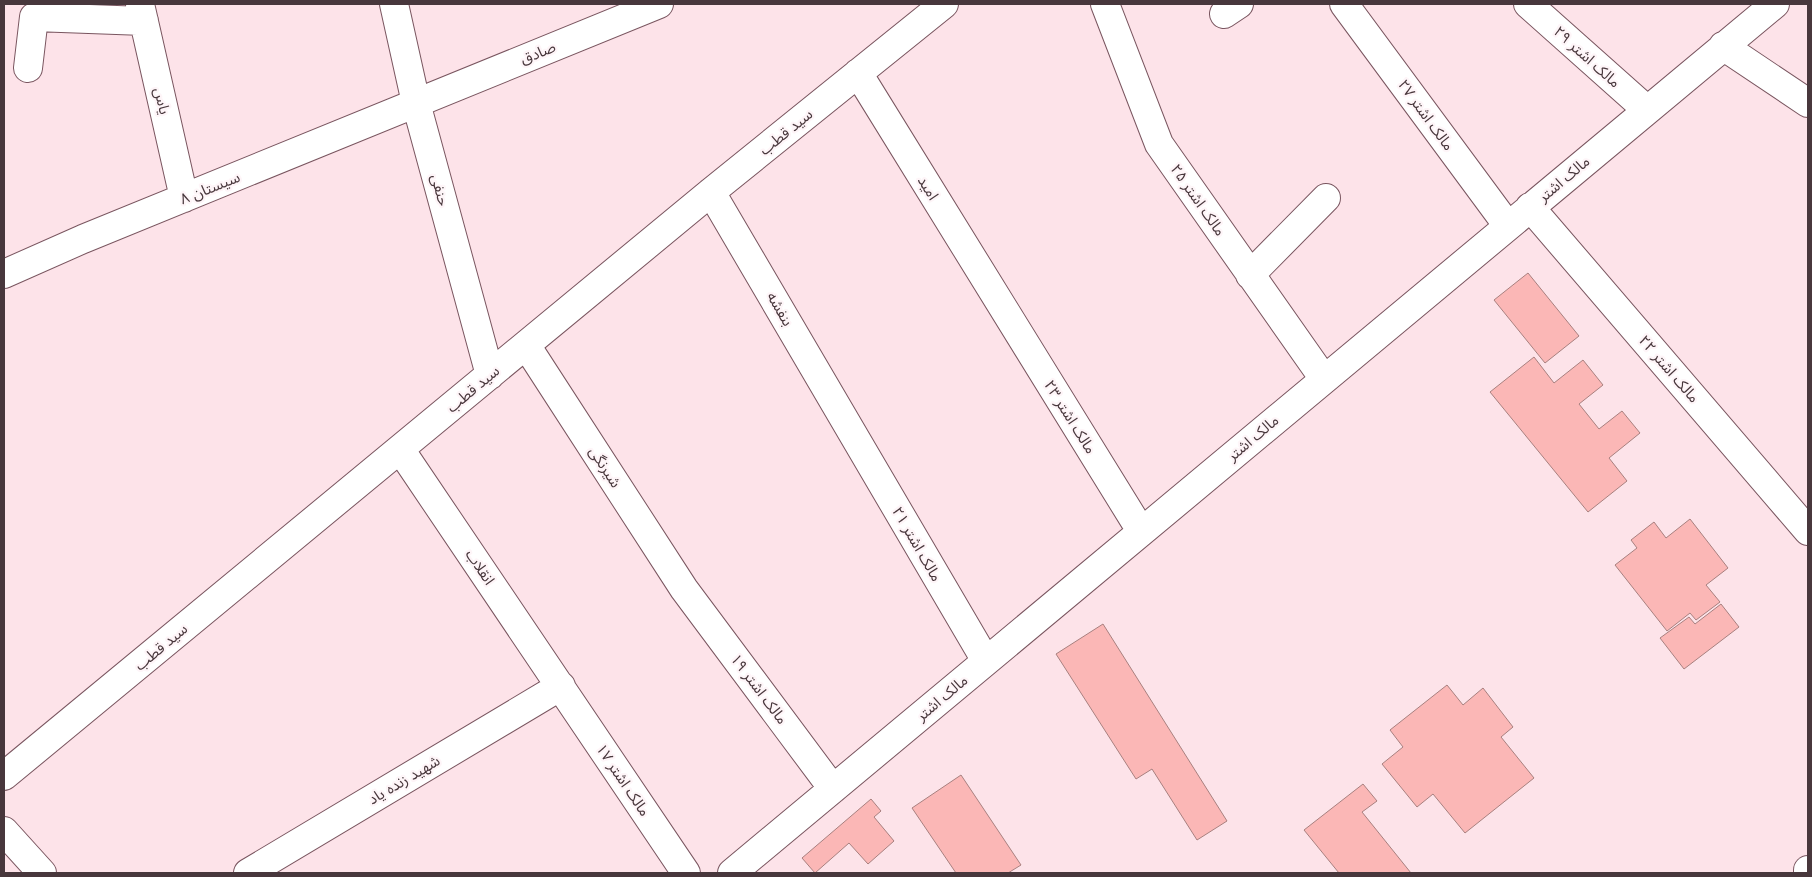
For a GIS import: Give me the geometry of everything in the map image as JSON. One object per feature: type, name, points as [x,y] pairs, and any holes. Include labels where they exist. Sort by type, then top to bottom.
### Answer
[{"type":"street","name":"حنفی","points":[[394,4],[416,103],[490,375]]},
{"type":"street","name":"صادق","points":[[416,103],[659,4]]},
{"type":"street","name":"سید قطب","points":[[4,776],[711,192],[944,4]]},
{"type":"street","name":"مالک اشتر ۲۵","points":[[1105,4],[1159,144],[1324,379]]},
{"type":"street","name":"مالک اشتر ۲۷","points":[[1344,4],[1508,226]]},
{"type":"street","name":"مالک اشتر ۲۹","points":[[1528,4],[1647,110]]},
{"type":"street","name":"مالک اشتر","points":[[732,873],[1775,4]]},
{"type":"street","points":[[28,68],[34,17],[142,12]]},
{"type":"street","name":"یاس","points":[[142,12],[184,198]]},
{"type":"street","points":[[1723,46],[1808,104]]},
{"type":"street","name":"امید","points":[[858,74],[999,302]]},
{"type":"street","name":"سیستان ۸","points":[[4,274],[416,103]]},
{"type":"street","name":"بنفشه","points":[[711,192],[848,426]]},
{"type":"street","points":[[1250,275],[1326,198]]},
{"type":"street","name":"مالک اشتر ۲۲","points":[[1530,207],[1808,531]]},
{"type":"street","name":"مالک اشتر ۲۳","points":[[999,302],[1141,531]]},
{"type":"street","name":"شیرنگی","points":[[526,345],[684,590]]},
{"type":"street","name":"مالک اشتر ۲۱","points":[[848,426],[986,661]]},
{"type":"street","name":"انقلاب","points":[[400,449],[560,686]]},
{"type":"street","name":"مالک اشتر ۱۹","points":[[684,590],[833,789]]},
{"type":"street","name":"شهید زنده یاد","points":[[248,873],[560,686]]},
{"type":"street","name":"مالک اشتر ۱۷","points":[[560,686],[686,873]]},
{"type":"street","points":[[4,831],[42,873]]},
{"type":"building","points":[[1528,273],[1579,336],[1545,363],[1494,300]]},
{"type":"building","points":[[1534,357],[1554,383],[1583,360],[1603,385],[1579,404],[1599,429],[1622,411],[1640,433],[1609,458],[1627,481],[1588,512],[1490,392]]},
{"type":"building","points":[[1690,519],[1728,568],[1706,585],[1720,602],[1696,620],[1690,613],[1667,631],[1615,565],[1637,548],[1631,540],[1654,522],[1666,538]]},
{"type":"building","points":[[1721,604],[1739,627],[1684,669],[1660,638],[1689,617],[1695,624]]},
{"type":"building","points":[[1103,624],[1227,821],[1197,840],[1152,769],[1136,779],[1056,654]]},
{"type":"building","points":[[1447,685],[1463,705],[1483,688],[1513,727],[1501,737],[1534,778],[1465,833],[1433,794],[1417,807],[1382,764],[1403,747],[1390,730]]},
{"type":"building","points":[[961,775],[1021,865],[1008,873],[956,873],[912,808]]},
{"type":"building","points":[[1363,784],[1377,801],[1362,812],[1411,873],[1339,873],[1304,830]]},
{"type":"building","points":[[871,799],[881,811],[874,817],[894,841],[868,864],[849,843],[815,873],[802,858]]}]
